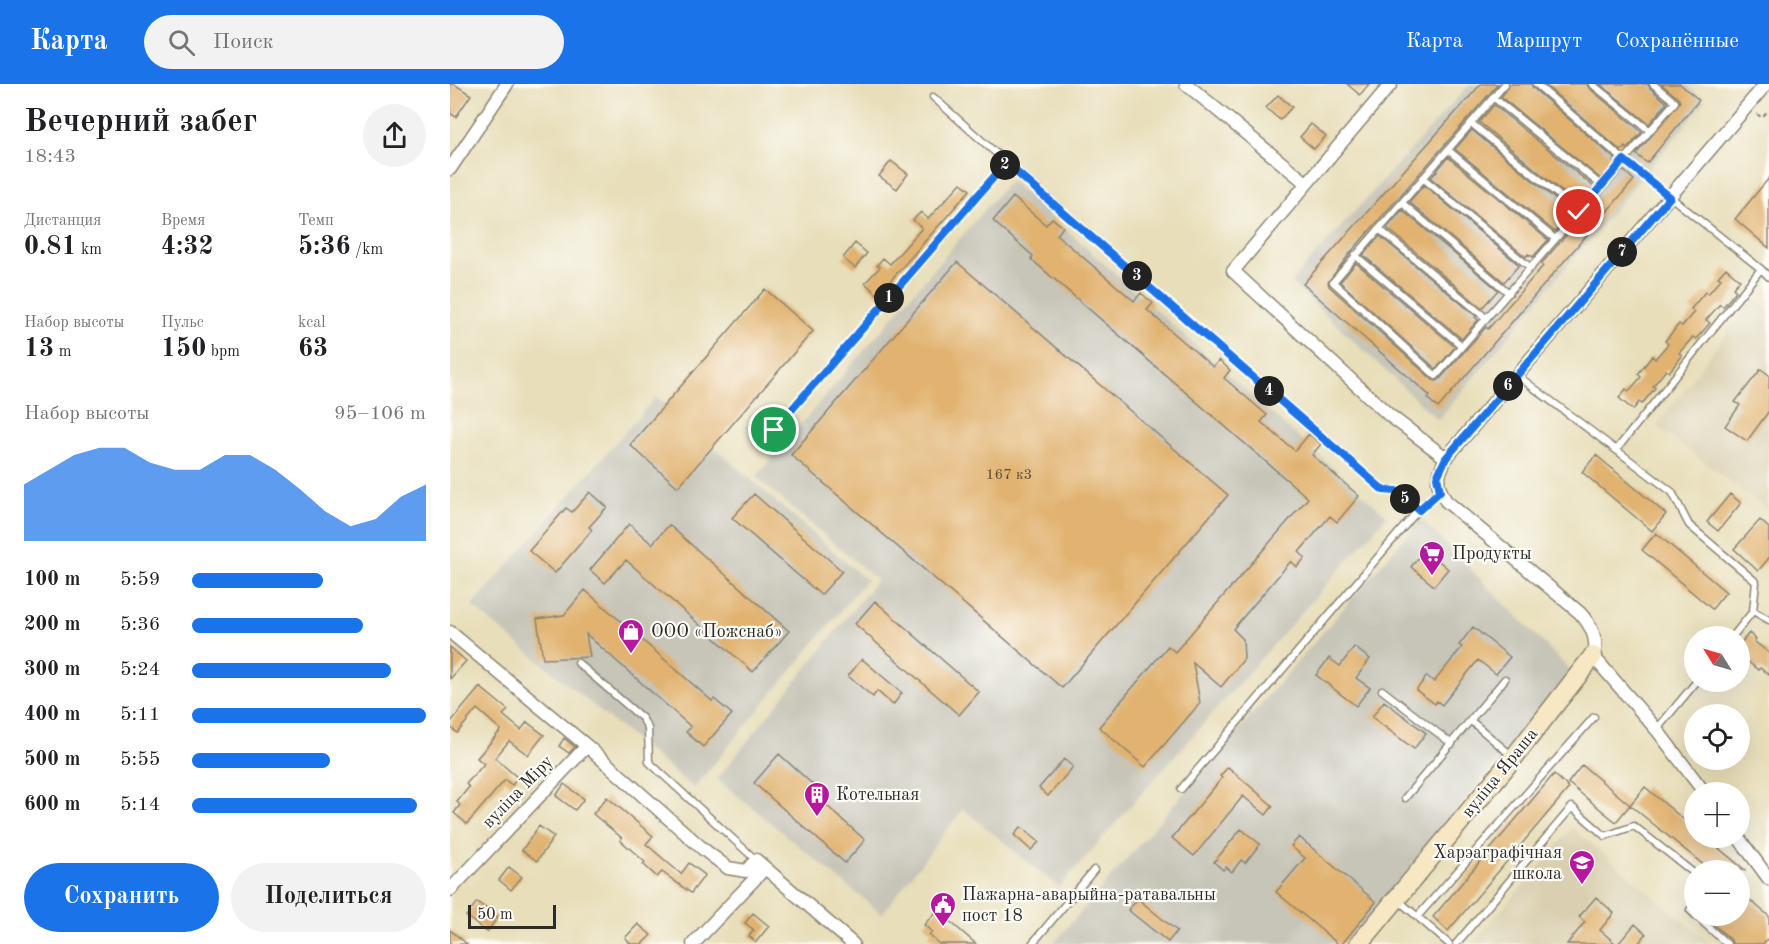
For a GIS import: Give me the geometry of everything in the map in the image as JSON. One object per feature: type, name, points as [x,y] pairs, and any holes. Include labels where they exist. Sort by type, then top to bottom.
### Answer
[{"type":"street","points":[[450,169],[507,84]]},
{"type":"street","points":[[1186,84],[1306,183]]},
{"type":"street","points":[[1391,84],[1233,271],[1389,415],[1446,458]]},
{"type":"street","points":[[1696,782],[1657,730],[1593,656],[1596,649],[1590,624],[1580,613],[1446,501],[1440,491],[1437,477],[1446,458],[1766,84]]},
{"type":"street","points":[[450,632],[728,868],[746,871],[760,864]]},
{"type":"street","name":"вуліца Яраша","points":[[1359,944],[1514,757],[1593,656]]},
{"type":"street","name":"вуліца Міру","points":[[450,890],[587,746]]},
{"type":"street","points":[[1746,848],[1769,879]]},
{"type":"street","points":[[693,944],[753,881],[760,864]]},
{"type":"street","points":[[760,864],[853,944]]},
{"type":"lane","points":[[1505,84],[1333,282],[1436,376],[1675,102],[1653,84]]},
{"type":"lane","points":[[1536,84],[1624,160],[1769,277]]},
{"type":"lane","points":[[1592,84],[1650,131]]},
{"type":"lane","points":[[933,97],[1383,490],[1396,491],[1419,510]]},
{"type":"lane","points":[[1493,97],[1602,186]]},
{"type":"lane","points":[[1471,123],[1579,212]]},
{"type":"lane","points":[[1448,150],[1555,239]]},
{"type":"lane","points":[[774,430],[1006,163]]},
{"type":"lane","points":[[1424,178],[1531,267]]},
{"type":"lane","points":[[1401,203],[1509,293]]},
{"type":"lane","points":[[1378,229],[1486,318]]},
{"type":"lane","points":[[1356,255],[1462,346]]},
{"type":"lane","points":[[1617,449],[1761,270]]},
{"type":"lane","points":[[1518,376],[1672,492],[1689,525],[1756,582],[1753,611],[1741,626]]},
{"type":"lane","points":[[1181,789],[1419,510],[1440,491]]},
{"type":"lane","points":[[1753,611],[1769,620]]},
{"type":"lane","points":[[578,663],[642,718],[648,728],[649,762],[760,864]]},
{"type":"lane","points":[[1406,798],[1505,679]]},
{"type":"lane","points":[[1382,690],[1452,744]]},
{"type":"lane","points":[[1657,730],[1688,692]]},
{"type":"lane","points":[[1417,917],[1593,717]]},
{"type":"lane","points":[[1471,721],[1514,757]]},
{"type":"lane","points":[[1456,944],[1572,807],[1605,836],[1634,826],[1684,865]]},
{"type":"lane","points":[[1032,944],[1094,870]]},
{"type":"lane","points":[[1397,899],[1449,944]]},
{"type":"lane","points":[[1707,926],[1727,944]]},
{"type":"path","points":[[1749,105],[1762,118],[1769,109]]},
{"type":"shaded area","points":[[1470,84],[1685,84],[1705,101],[1438,420],[1291,282]]},
{"type":"shaded area","points":[[1010,180],[1387,516],[1059,887],[963,809],[882,914],[717,779],[877,580],[756,477]]},
{"type":"shaded area","points":[[1753,298],[1769,311],[1769,511],[1657,426]]},
{"type":"shaded area","points":[[656,397],[866,580],[694,788],[472,606]]},
{"type":"shaded area","points":[[1421,519],[1572,672],[1348,944],[1053,944]]},
{"type":"shaded area","name":"Харэаграфічная школа","points":[[1572,828],[1684,921],[1684,926],[1689,926],[1711,944],[1472,944]]},
{"type":"building","points":[[450,84],[454,84],[471,95],[456,117],[450,113]]},
{"type":"building","points":[[1347,84],[1369,84],[1360,95]]},
{"type":"building","points":[[1481,84],[1498,84],[1351,252],[1328,282],[1329,286],[1433,380],[1440,379],[1486,327],[1488,329],[1623,170],[1634,180],[1438,408],[1428,399],[1430,396],[1303,284]]},
{"type":"building","points":[[1510,84],[1531,84],[1615,159],[1613,161],[1615,163],[1601,179],[1501,97]]},
{"type":"building","points":[[1544,84],[1587,84],[1642,132],[1627,149],[1625,147],[1621,151]]},
{"type":"building","points":[[1600,84],[1648,84],[1667,103],[1649,124]]},
{"type":"building","points":[[1661,84],[1680,84],[1699,100],[1647,163],[1636,154],[1680,102]]},
{"type":"building","points":[[1278,95],[1292,107],[1280,120],[1266,108]]},
{"type":"building","points":[[1494,105],[1594,187],[1578,205],[1479,122]]},
{"type":"building","points":[[1311,124],[1326,136],[1314,149],[1300,137]]},
{"type":"building","points":[[1472,130],[1572,213],[1555,232],[1455,149]]},
{"type":"building","points":[[1448,157],[1548,240],[1533,257],[1528,254],[1526,257],[1431,178]]},
{"type":"building","points":[[891,161],[908,174],[897,189],[879,176]]},
{"type":"building","points":[[1769,178],[1769,248],[1735,219]]},
{"type":"building","points":[[961,183],[970,190],[878,295],[865,283],[880,267],[877,265],[883,258],[890,264],[922,228],[913,220],[921,212],[928,219]]},
{"type":"building","points":[[1424,185],[1519,265],[1504,282],[1409,202]]},
{"type":"building","points":[[1013,197],[1046,225],[1052,218],[1063,227],[1057,235],[1134,301],[1141,293],[1153,303],[1147,310],[1213,367],[1219,360],[1230,370],[1224,378],[1267,415],[1261,422],[1295,451],[1309,434],[1321,444],[1312,455],[1359,496],[1337,522],[1330,516],[1299,552],[1305,558],[1297,567],[1291,561],[1233,629],[1243,639],[1244,659],[1221,687],[1193,663],[1200,703],[1145,767],[1099,727],[1168,646],[1175,652],[1308,498],[1031,259],[1033,256],[993,221]]},
{"type":"building","points":[[1402,210],[1498,290],[1482,308],[1387,228]]},
{"type":"building","points":[[1380,236],[1476,316],[1478,320],[1462,339],[1363,255]]},
{"type":"building","points":[[855,243],[867,253],[855,268],[843,258]]},
{"type":"building","points":[[957,262],[1228,495],[1062,688],[791,455]]},
{"type":"building","points":[[1356,263],[1455,347],[1436,369],[1340,282]]},
{"type":"building","points":[[1726,268],[1740,280],[1733,288],[1736,291],[1723,307],[1720,304],[1706,320],[1710,323],[1696,339],[1693,337],[1679,353],[1682,356],[1669,372],[1666,370],[1642,404],[1639,402],[1633,410],[1619,398],[1626,389],[1629,391],[1641,377],[1638,374],[1652,356],[1655,359],[1668,344],[1665,341],[1679,324],[1682,326],[1694,312],[1691,309],[1705,292],[1708,294],[1721,279],[1718,277]]},
{"type":"building","points":[[765,289],[813,331],[678,487],[630,445]]},
{"type":"building","points":[[1761,369],[1769,375],[1769,411],[1747,441],[1725,426],[1740,405],[1735,402]]},
{"type":"building","points":[[1596,455],[1666,514],[1652,531],[1582,472]]},
{"type":"building","points":[[590,492],[607,507],[589,527],[592,530],[555,573],[529,551],[566,508],[572,512]]},
{"type":"building","points":[[754,494],[842,571],[821,595],[732,518]]},
{"type":"building","points":[[1730,494],[1741,503],[1718,531],[1707,522]]},
{"type":"building","points":[[1760,520],[1769,528],[1769,558],[1758,571],[1734,549]]},
{"type":"building","points":[[629,524],[652,544],[669,525],[789,631],[753,672],[626,560],[605,583],[590,570]]},
{"type":"building","points":[[1656,533],[1726,592],[1712,609],[1642,550]]},
{"type":"building","name":"Продукты","points":[[1420,556],[1433,556],[1448,569],[1434,586],[1411,567]]},
{"type":"building","points":[[585,590],[712,701],[714,699],[732,714],[703,747],[686,732],[691,727],[586,634],[590,657],[543,659],[537,619],[564,615]]},
{"type":"building","points":[[875,601],[979,692],[959,715],[855,624]]},
{"type":"building","points":[[1473,627],[1510,657],[1496,674],[1478,660],[1442,705],[1437,701],[1435,704],[1416,690],[1427,676],[1434,682],[1462,647],[1459,645]]},
{"type":"building","points":[[1750,634],[1756,639],[1754,641],[1769,653],[1769,675],[1760,668],[1758,670],[1750,663]]},
{"type":"building","points":[[450,647],[466,661],[450,679]]},
{"type":"building","points":[[1354,647],[1370,659],[1356,678],[1370,688],[1356,706],[1316,675],[1329,658],[1340,666]]},
{"type":"building","points":[[862,659],[902,693],[893,705],[877,691],[873,697],[848,676]]},
{"type":"building","points":[[480,687],[508,710],[503,715],[521,730],[527,722],[544,735],[528,755],[509,741],[495,758],[518,778],[512,785],[505,780],[467,824],[454,813],[460,805],[457,802],[469,787],[466,784],[484,764],[477,758],[501,730],[477,709],[457,733],[450,727],[450,723]]},
{"type":"building","points":[[1384,701],[1426,733],[1414,749],[1372,717]]},
{"type":"building","points":[[564,738],[575,747],[569,753],[559,746]]},
{"type":"building","name":"Котельная","points":[[779,754],[820,791],[816,796],[865,840],[845,863],[754,783]]},
{"type":"building","points":[[1064,759],[1073,767],[1048,796],[1039,788]]},
{"type":"building","points":[[1582,765],[1630,805],[1616,822],[1568,783]]},
{"type":"building","points":[[1228,767],[1273,806],[1266,815],[1243,796],[1194,856],[1172,838],[1222,778],[1220,776]]},
{"type":"building","points":[[1554,774],[1569,788],[1448,931],[1433,917]]},
{"type":"building","points":[[564,784],[584,799],[575,810],[556,796]]},
{"type":"building","points":[[1645,787],[1684,820],[1684,848],[1718,848],[1733,860],[1698,860],[1630,805]]},
{"type":"building","points":[[607,797],[653,836],[646,844],[681,874],[689,863],[705,875],[691,893],[662,872],[657,877],[643,864],[645,862],[620,840],[622,838],[593,814]]},
{"type":"building","points":[[539,826],[554,837],[537,861],[522,850]]},
{"type":"building","points":[[1021,827],[1039,842],[1031,850],[1014,835]]},
{"type":"building","points":[[1241,829],[1260,844],[1245,863],[1241,860],[1232,872],[1226,867],[1223,870],[1214,862]]},
{"type":"building","points":[[1299,837],[1376,902],[1342,944],[1338,944],[1276,892],[1305,858],[1291,846]]},
{"type":"building","points":[[509,867],[522,877],[511,890],[499,880]]},
{"type":"building","points":[[1596,897],[1614,913],[1600,930],[1616,944],[1567,944],[1585,922],[1579,917]]},
{"type":"building","points":[[1138,899],[1177,931],[1168,942],[1128,910]]},
{"type":"building","points":[[1750,900],[1769,916],[1769,937],[1763,944],[1732,944],[1731,940],[1715,926],[1750,926]]},
{"type":"building","points":[[477,902],[498,917],[487,932],[466,916]]},
{"type":"building","name":"Пажарна-аварыйна-ратавальны пост 18","points":[[937,910],[976,944],[939,944],[929,935],[932,932],[924,925]]},
{"type":"building","points":[[753,913],[769,926],[756,942],[749,936],[754,930],[745,923]]},
{"type":"building","points":[[638,924],[651,935],[642,944],[631,944],[625,938]]},
{"type":"building","points":[[1635,924],[1646,934],[1638,944],[1618,944]]},
{"type":"building","points":[[450,930],[467,944],[450,944]]},
{"type":"place","name":"Продукты","points":[[1432,577]]},
{"type":"place","name":"ООО «Пожснаб»","points":[[631,655]]},
{"type":"place","name":"Котельная","points":[[817,818]]},
{"type":"place","name":"Харэаграфічная школа","points":[[1582,886]]},
{"type":"place","name":"Пажарна-аварыйна-ратавальны пост 18","points":[[943,928]]},
{"type":"route","points":[[774,430],[1006,163],[1383,490],[1396,491],[1419,510],[1440,491],[1437,477],[1446,458],[1670,197],[1624,160],[1579,212]]}]
